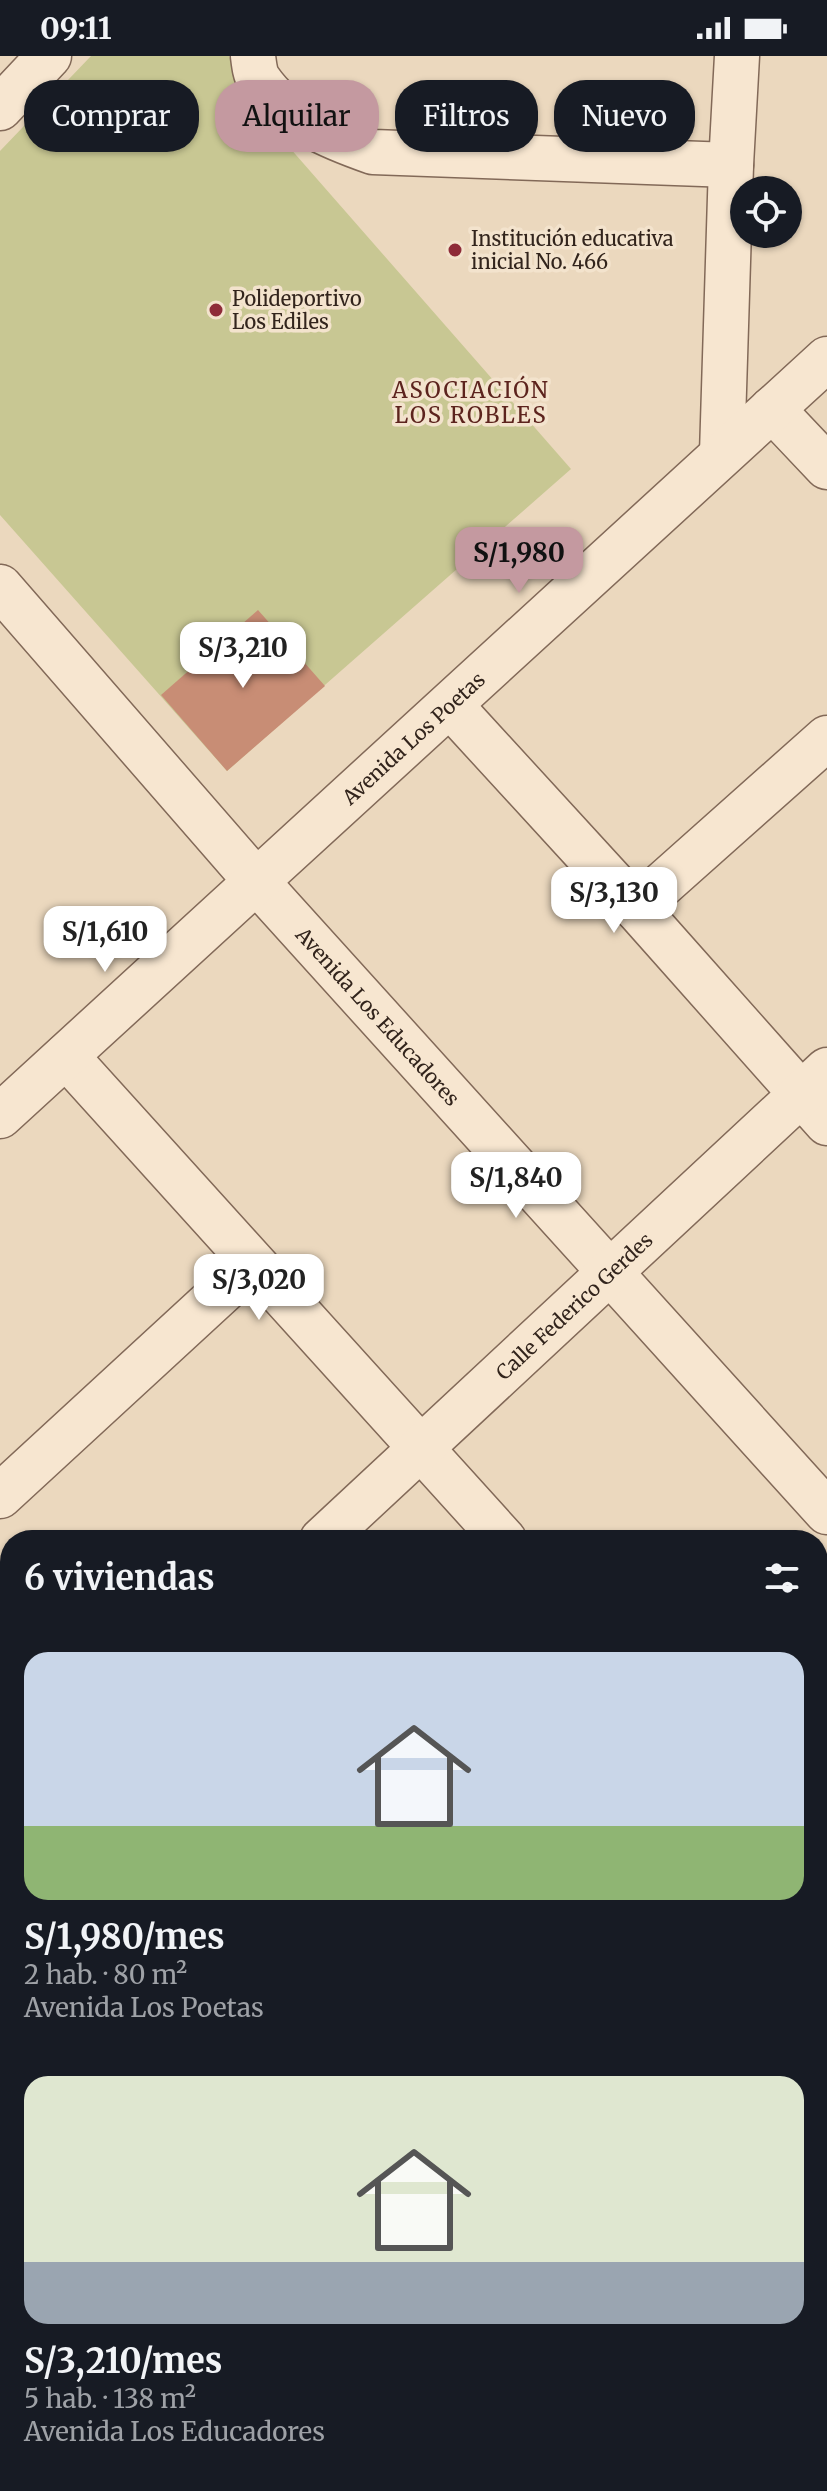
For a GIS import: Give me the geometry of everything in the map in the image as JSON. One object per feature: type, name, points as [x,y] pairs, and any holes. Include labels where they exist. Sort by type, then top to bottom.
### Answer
[{"type":"street","points":[[253,56],[257,78],[295,117],[340,140],[373,152],[731,165]]},
{"type":"street","points":[[722,454],[737,56]]},
{"type":"street","name":"Avenida Los Poetas","points":[[0,1116],[827,359]]},
{"type":"street","points":[[772,409],[827,467]]},
{"type":"street","name":"Avenida Los Educadores","points":[[0,587],[256,881],[827,1512]]},
{"type":"street","points":[[450,705],[636,908],[818,1096]]},
{"type":"street","points":[[636,908],[827,738]]},
{"type":"street","points":[[66,1056],[495,1530]]},
{"type":"street","name":"Calle Federico Gerdes","points":[[333,1530],[608,1272],[818,1096]]},
{"type":"street","points":[[0,1496],[252,1264]]},
{"type":"shaded area","name":"Polideportivo Los Ediles","points":[[91,56],[229,56],[239,80],[215,80],[215,152],[293,152],[571,469],[227,771],[0,515],[0,151],[24,126],[24,152],[199,152],[199,80],[68,80]]},
{"type":"building","points":[[258,610],[325,686],[227,771],[161,695]]},
{"type":"place","name":"Institución educativa inicial No. 466","points":[[455,250]]},
{"type":"place","name":"Polideportivo Los Ediles","points":[[216,310]]},
{"type":"district","name":"ASOCIACIÓN LOS ROBLES","points":[[471,402]]}]
